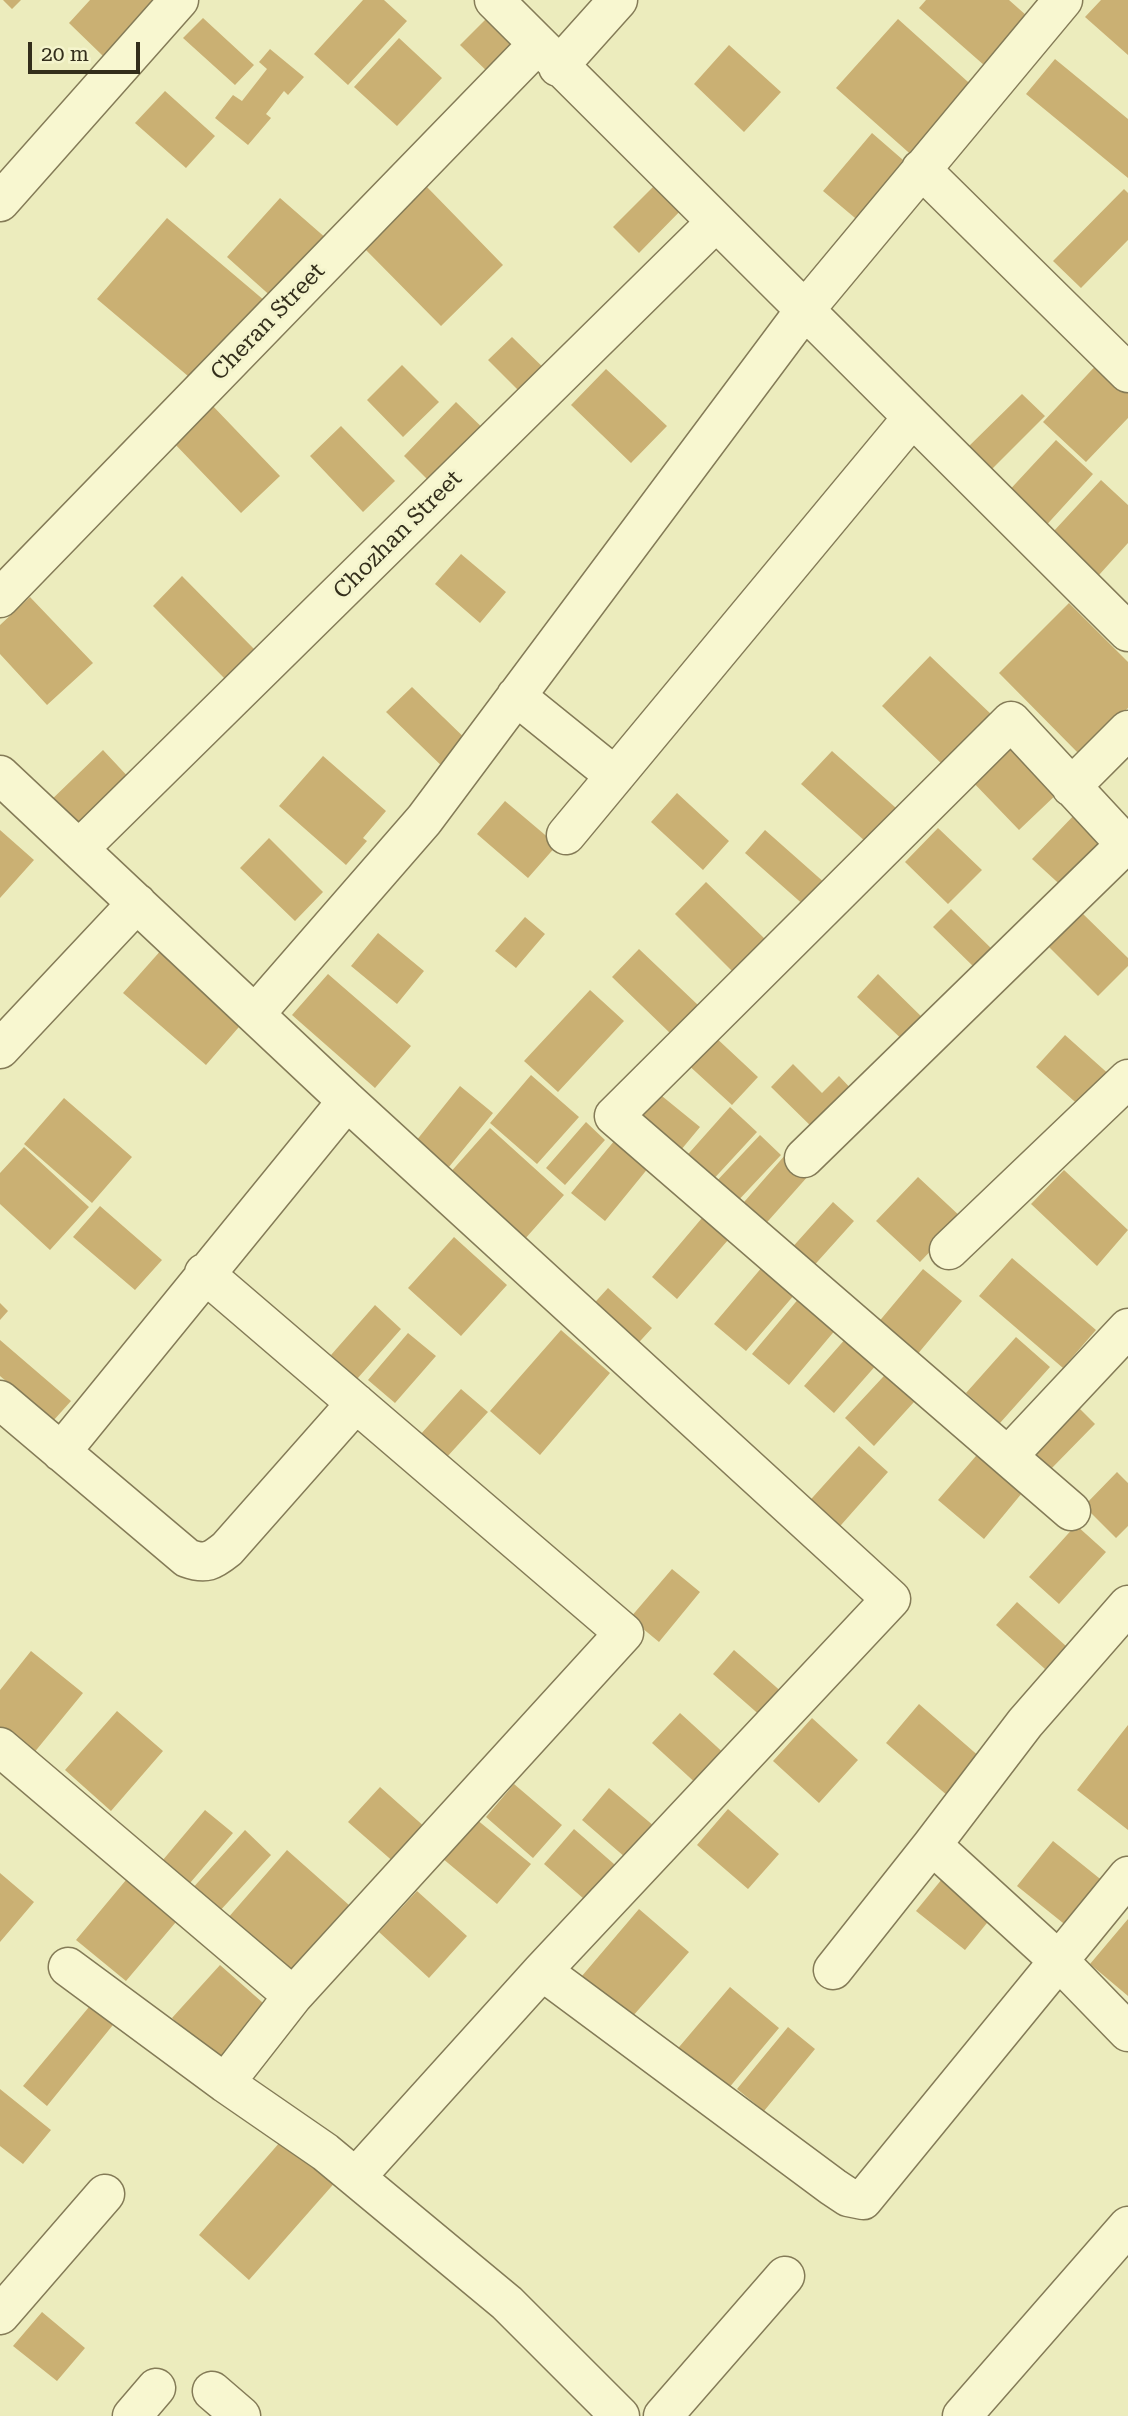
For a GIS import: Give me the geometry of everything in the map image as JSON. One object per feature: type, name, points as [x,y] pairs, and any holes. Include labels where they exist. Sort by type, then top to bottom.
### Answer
[{"type":"street","points":[[0,202],[179,0]]},
{"type":"street","points":[[494,0],[547,56],[1128,632]]},
{"type":"street","name":"Cheran Street","points":[[0,598],[547,56],[618,0]]},
{"type":"street","points":[[256,1013],[424,820],[804,311],[1063,0]]},
{"type":"street","points":[[921,169],[1128,373]]},
{"type":"street","name":"Chozhan Street","points":[[80,848],[716,222]]},
{"type":"street","points":[[566,835],[912,418]]},
{"type":"street","points":[[516,696],[615,776]]},
{"type":"street","points":[[804,1158],[1127,845],[1011,720],[614,1116],[1071,1511]]},
{"type":"street","points":[[1071,787],[1128,730]]},
{"type":"street","points":[[0,775],[347,1101],[891,1600],[542,1971],[356,2177]]},
{"type":"street","points":[[0,1049],[137,903]]},
{"type":"street","points":[[949,1250],[1128,1079]]},
{"type":"street","points":[[61,1452],[204,1273],[347,1101]]},
{"type":"street","points":[[204,1273],[624,1633],[293,1996],[225,2083]]},
{"type":"street","points":[[1008,1456],[1128,1328]]},
{"type":"street","points":[[0,1400],[187,1558],[200,1563],[211,1562],[227,1549],[356,1403]]},
{"type":"street","points":[[833,1970],[1025,1723],[1128,1605]]},
{"type":"street","points":[[0,1747],[293,1996]]},
{"type":"street","points":[[932,1845],[1059,1961],[1128,2032]]},
{"type":"street","points":[[542,1971],[833,2187],[858,2201],[868,2196],[1128,1876]]},
{"type":"street","points":[[68,1967],[356,2177],[507,2302],[620,2416]]},
{"type":"street","points":[[0,2315],[105,2194]]},
{"type":"street","points":[[962,2416],[1128,2226]]},
{"type":"street","points":[[663,2416],[785,2276]]},
{"type":"street","points":[[212,2392],[241,2416]]},
{"type":"building","points":[[3,0],[21,0],[12,9]]},
{"type":"building","points":[[90,0],[155,0],[103,56],[69,23]]},
{"type":"building","points":[[363,0],[384,0],[407,21],[348,85],[314,54]]},
{"type":"building","points":[[926,0],[1009,0],[1036,24],[993,73],[919,8]]},
{"type":"building","points":[[1101,0],[1128,0],[1128,55],[1085,17]]},
{"type":"building","points":[[489,16],[524,50],[496,80],[460,45]]},
{"type":"building","points":[[203,18],[254,65],[235,85],[183,38]]},
{"type":"building","points":[[898,19],[977,90],[916,159],[836,88]]},
{"type":"building","points":[[399,38],[442,78],[397,126],[354,87]]},
{"type":"building","points":[[729,45],[781,92],[744,132],[694,84]]},
{"type":"building","points":[[270,49],[304,77],[288,95],[284,91],[266,114],[271,118],[248,145],[215,118],[233,95],[242,101],[267,69],[259,62]]},
{"type":"building","points":[[1055,59],[1128,119],[1128,178],[1026,94]]},
{"type":"building","points":[[165,91],[215,136],[186,168],[135,123]]},
{"type":"building","points":[[872,133],[910,166],[861,223],[823,191]]},
{"type":"building","points":[[663,177],[689,202],[639,253],[613,227]]},
{"type":"building","points":[[427,187],[503,265],[441,326],[364,248]]},
{"type":"building","points":[[1124,189],[1128,193],[1128,240],[1081,288],[1053,261]]},
{"type":"building","points":[[280,198],[327,239],[274,299],[227,257]]},
{"type":"building","points":[[167,218],[265,301],[195,382],[97,299]]},
{"type":"building","points":[[512,337],[554,378],[530,402],[488,360]]},
{"type":"building","points":[[1102,359],[1128,384],[1128,418],[1086,462],[1043,422]]},
{"type":"building","points":[[402,365],[439,402],[403,437],[367,400]]},
{"type":"building","points":[[606,369],[667,426],[631,463],[571,405]]},
{"type":"building","points":[[1022,394],[1045,416],[989,472],[966,449]]},
{"type":"building","points":[[456,402],[493,438],[440,492],[404,456]]},
{"type":"building","points":[[210,403],[280,476],[241,513],[172,441]]},
{"type":"building","points":[[341,426],[395,481],[363,512],[310,456]]},
{"type":"building","points":[[1056,440],[1093,474],[1041,531],[1004,496]]},
{"type":"building","points":[[1101,480],[1128,505],[1128,543],[1099,575],[1053,532]]},
{"type":"building","points":[[461,554],[506,592],[480,623],[435,584]]},
{"type":"building","points":[[182,576],[256,651],[226,680],[153,606]]},
{"type":"building","points":[[30,597],[93,663],[47,705],[0,654],[0,625]]},
{"type":"building","points":[[1069,603],[1128,662],[1128,708],[1080,755],[999,673]]},
{"type":"building","points":[[930,656],[993,716],[944,766],[882,706]]},
{"type":"building","points":[[412,687],[474,747],[448,772],[386,712]]},
{"type":"building","points":[[1010,739],[1060,791],[1019,830],[969,778]]},
{"type":"building","points":[[103,750],[132,781],[76,834],[47,804]]},
{"type":"building","points":[[832,751],[896,808],[866,842],[801,784]]},
{"type":"building","points":[[323,756],[386,811],[363,838],[367,841],[346,865],[279,806]]},
{"type":"building","points":[[677,793],[729,841],[703,870],[651,822]]},
{"type":"building","points":[[505,801],[557,845],[528,878],[477,834]]},
{"type":"building","points":[[1078,811],[1112,844],[1067,891],[1032,859]]},
{"type":"building","points":[[938,828],[982,870],[948,904],[905,862]]},
{"type":"building","points":[[0,830],[34,860],[0,898]]},
{"type":"building","points":[[765,830],[826,884],[806,907],[745,853]]},
{"type":"building","points":[[269,838],[323,892],[295,921],[240,868]]},
{"type":"building","points":[[706,882],[765,939],[733,972],[675,914]]},
{"type":"building","points":[[951,909],[996,953],[978,971],[933,927]]},
{"type":"building","points":[[1080,911],[1128,958],[1128,966],[1098,996],[1047,945]]},
{"type":"building","points":[[525,917],[545,934],[516,968],[495,951]]},
{"type":"building","points":[[378,933],[424,971],[397,1004],[351,966]]},
{"type":"building","points":[[163,948],[245,1020],[206,1065],[123,993]]},
{"type":"building","points":[[639,949],[698,1005],[671,1034],[612,977]]},
{"type":"building","points":[[328,974],[411,1046],[375,1088],[292,1015]]},
{"type":"building","points":[[878,974],[928,1023],[908,1045],[857,997]]},
{"type":"building","points":[[590,990],[624,1021],[558,1092],[524,1061]]},
{"type":"building","points":[[712,1034],[758,1077],[732,1105],[685,1062]]},
{"type":"building","points":[[1065,1035],[1112,1077],[1083,1109],[1036,1067]]},
{"type":"building","points":[[793,1064],[822,1093],[839,1076],[856,1094],[818,1133],[771,1087]]},
{"type":"building","points":[[531,1075],[579,1117],[537,1164],[490,1123]]},
{"type":"building","points":[[460,1086],[493,1113],[444,1173],[412,1146]]},
{"type":"building","points":[[657,1092],[700,1127],[676,1156],[633,1120]]},
{"type":"building","points":[[64,1098],[132,1157],[92,1203],[24,1144]]},
{"type":"building","points":[[730,1107],[757,1132],[709,1184],[682,1161]]},
{"type":"building","points":[[586,1122],[605,1140],[565,1185],[546,1168]]},
{"type":"building","points":[[490,1128],[564,1195],[516,1249],[448,1175]]},
{"type":"building","points":[[760,1135],[781,1155],[734,1205],[713,1185]]},
{"type":"building","points":[[615,1140],[649,1167],[605,1221],[571,1193]]},
{"type":"building","points":[[24,1147],[89,1207],[50,1250],[0,1204],[0,1173]]},
{"type":"building","points":[[786,1154],[809,1175],[761,1229],[738,1209]]},
{"type":"building","points":[[1064,1170],[1128,1230],[1097,1266],[1031,1204]]},
{"type":"building","points":[[918,1177],[962,1218],[920,1262],[876,1221]]},
{"type":"building","points":[[833,1202],[854,1221],[810,1270],[789,1251]]},
{"type":"building","points":[[100,1206],[162,1260],[135,1290],[73,1237]]},
{"type":"building","points":[[702,1218],[728,1240],[677,1299],[652,1277]]},
{"type":"building","points":[[454,1237],[507,1285],[461,1336],[408,1288]]},
{"type":"building","points":[[1012,1258],[1096,1330],[1063,1368],[979,1296]]},
{"type":"building","points":[[763,1266],[795,1294],[746,1351],[714,1324]]},
{"type":"building","points":[[923,1269],[962,1301],[916,1356],[877,1324]]},
{"type":"building","points":[[608,1288],[652,1328],[632,1350],[588,1310]]},
{"type":"building","points":[[800,1297],[837,1328],[789,1385],[752,1354]]},
{"type":"building","points":[[0,1303],[8,1311],[0,1320]]},
{"type":"building","points":[[375,1305],[401,1329],[357,1379],[331,1355]]},
{"type":"building","points":[[561,1330],[610,1373],[540,1455],[490,1411]]},
{"type":"building","points":[[408,1333],[436,1356],[395,1403],[368,1380]]},
{"type":"building","points":[[847,1337],[878,1363],[834,1413],[804,1386]]},
{"type":"building","points":[[1016,1337],[1050,1367],[1000,1423],[966,1393]]},
{"type":"building","points":[[0,1340],[71,1401],[53,1421],[0,1376]]},
{"type":"building","points":[[895,1364],[924,1391],[874,1446],[845,1418]]},
{"type":"building","points":[[461,1389],[488,1412],[446,1458],[420,1435]]},
{"type":"building","points":[[1073,1402],[1095,1424],[1050,1470],[1027,1448]]},
{"type":"building","points":[[859,1446],[888,1472],[834,1533],[804,1507]]},
{"type":"building","points":[[982,1449],[1027,1487],[984,1539],[938,1500]]},
{"type":"building","points":[[1117,1472],[1128,1483],[1128,1526],[1116,1538],[1084,1506]]},
{"type":"building","points":[[1076,1525],[1106,1552],[1059,1604],[1029,1577]]},
{"type":"building","points":[[672,1569],[700,1592],[659,1642],[630,1618]]},
{"type":"building","points":[[1017,1602],[1066,1646],[1045,1669],[996,1625]]},
{"type":"building","points":[[734,1650],[784,1694],[763,1718],[713,1674]]},
{"type":"building","points":[[31,1651],[83,1693],[33,1754],[0,1727],[0,1690]]},
{"type":"building","points":[[919,1704],[981,1758],[948,1796],[886,1743]]},
{"type":"building","points":[[117,1711],[163,1751],[111,1811],[65,1770]]},
{"type":"building","points":[[680,1713],[728,1757],[700,1787],[652,1743]]},
{"type":"building","points":[[812,1718],[858,1760],[819,1803],[773,1761]]},
{"type":"building","points":[[1128,1725],[1128,1830],[1077,1790]]},
{"type":"building","points":[[514,1784],[562,1825],[533,1858],[486,1817]]},
{"type":"building","points":[[380,1787],[427,1829],[396,1864],[348,1822]]},
{"type":"building","points":[[609,1788],[661,1832],[633,1864],[582,1820]]},
{"type":"building","points":[[728,1809],[779,1854],[748,1889],[697,1845]]},
{"type":"building","points":[[205,1810],[233,1833],[184,1890],[157,1867]]},
{"type":"building","points":[[476,1819],[531,1864],[497,1904],[442,1858]]},
{"type":"building","points":[[574,1829],[622,1871],[592,1906],[544,1864]]},
{"type":"building","points":[[245,1830],[271,1855],[218,1913],[191,1890]]},
{"type":"building","points":[[1053,1841],[1104,1882],[1068,1927],[1017,1886]]},
{"type":"building","points":[[287,1850],[358,1913],[298,1982],[227,1919]]},
{"type":"building","points":[[0,1873],[34,1902],[0,1942]]},
{"type":"building","points":[[131,1874],[181,1916],[126,1981],[76,1940]]},
{"type":"building","points":[[942,1879],[991,1918],[965,1950],[916,1911]]},
{"type":"building","points":[[417,1891],[467,1936],[429,1978],[379,1932]]},
{"type":"building","points":[[639,1909],[689,1952],[625,2025],[576,1983]]},
{"type":"building","points":[[1128,1919],[1128,1996],[1090,1964]]},
{"type":"building","points":[[220,1965],[271,2010],[222,2063],[172,2018]]},
{"type":"building","points":[[730,1987],[779,2028],[723,2095],[674,2053]]},
{"type":"building","points":[[94,2001],[117,2020],[47,2106],[23,2086]]},
{"type":"building","points":[[788,2027],[815,2049],[764,2111],[737,2089]]},
{"type":"building","points":[[0,2089],[51,2130],[23,2164],[0,2146]]},
{"type":"building","points":[[287,2134],[338,2179],[249,2280],[199,2235]]},
{"type":"building","points":[[42,2312],[85,2348],[57,2381],[13,2346]]}]
